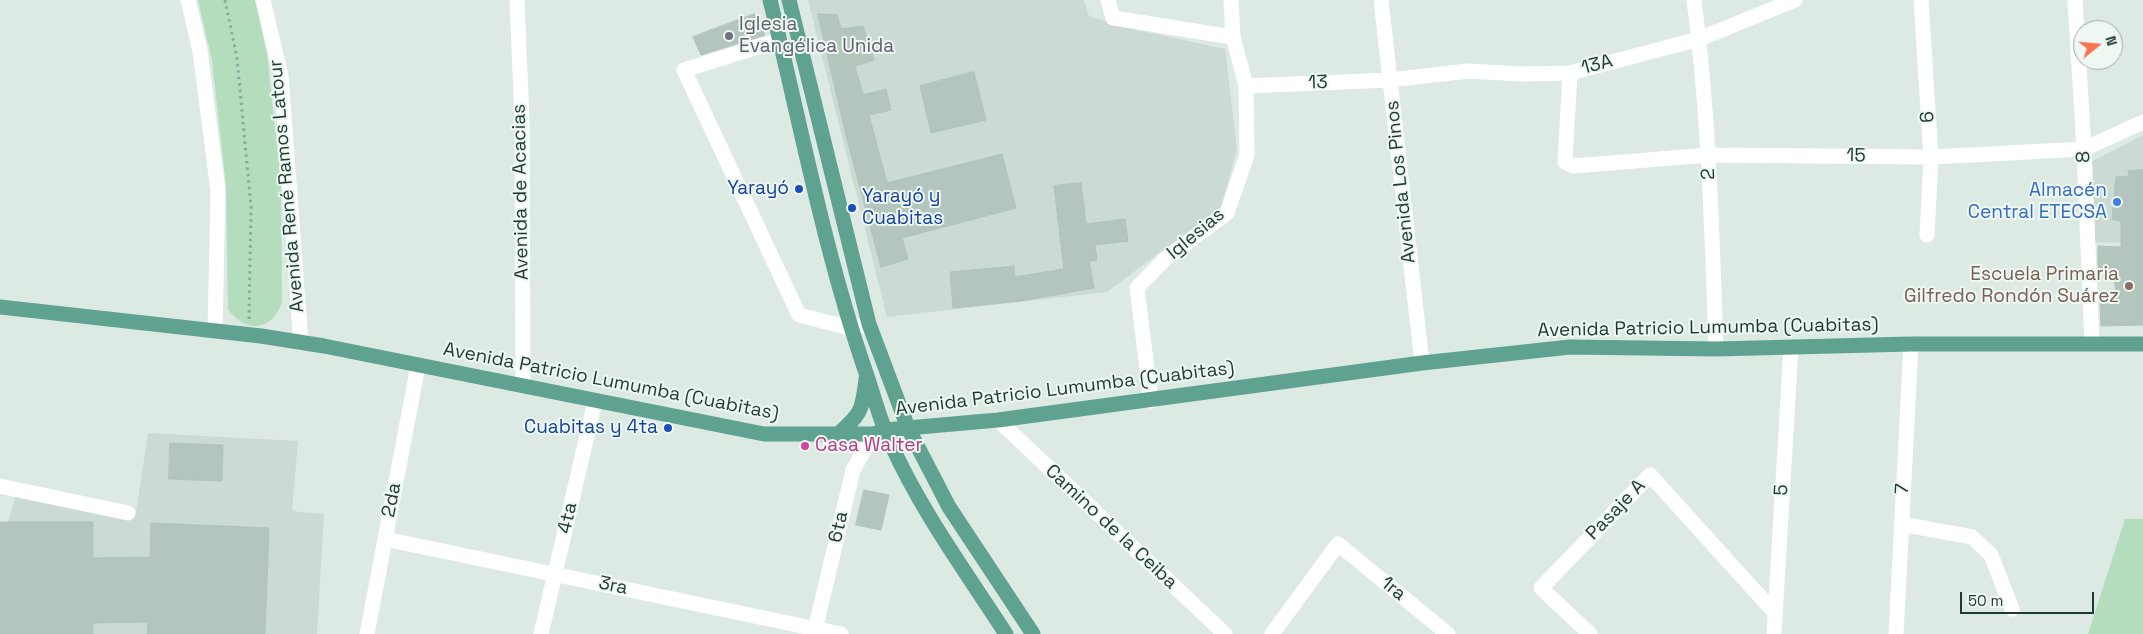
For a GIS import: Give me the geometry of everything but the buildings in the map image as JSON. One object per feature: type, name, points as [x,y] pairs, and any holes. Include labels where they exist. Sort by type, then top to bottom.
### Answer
[{"type":"main road","points":[[770,0],[814,193],[850,328],[885,430],[901,464],[932,520],[1006,634]]},
{"type":"main road","points":[[789,0],[869,324],[908,428],[949,507],[1033,634]]},
{"type":"main road","name":"Avenida Patricio Lumumba (Cuabitas)","points":[[0,307],[215,331],[300,343],[523,385],[764,434],[873,434],[885,430],[998,420],[1151,401],[1422,363],[1570,347],[1716,349],[1911,344],[2143,344]]},
{"type":"main road","points":[[837,435],[854,420],[862,407],[867,374]]},
{"type":"street","points":[[188,0],[200,52],[218,191],[215,331]]},
{"type":"street","name":"Avenida René Ramos Latour","points":[[263,0],[281,76],[300,343]]},
{"type":"street","name":"Avenida de Acacias","points":[[517,0],[522,122],[523,385]]},
{"type":"street","points":[[1108,0],[1113,18],[1233,36]]},
{"type":"street","name":"Iglesias","points":[[1151,401],[1137,288],[1165,259],[1227,213],[1247,155],[1246,86],[1233,36],[1231,0]]},
{"type":"street","name":"Avenida Los Pinos","points":[[1381,0],[1422,363]]},
{"type":"street","name":"2","points":[[1694,0],[1709,155],[1716,349]]},
{"type":"street","name":"13A","points":[[1390,80],[1468,71],[1523,74],[1570,73],[1699,38],[1795,0]]},
{"type":"street","name":"6","points":[[1921,0],[1930,157],[1927,235]]},
{"type":"street","name":"8","points":[[2075,0],[2084,149],[2092,344]]},
{"type":"street","points":[[780,40],[684,70],[799,315],[850,328],[869,324]]},
{"type":"street","name":"15","points":[[1570,73],[1565,162],[1573,166],[1709,155],[1930,157],[2084,149],[2143,122]]},
{"type":"street","name":"13","points":[[1246,86],[1390,80]]},
{"type":"street","name":"7","points":[[1896,634],[1911,344]]},
{"type":"street","name":"5","points":[[1774,634],[1791,347]]},
{"type":"street","name":"2da","points":[[366,634],[418,366]]},
{"type":"street","name":"4ta","points":[[541,634],[595,401]]},
{"type":"street","name":"Camino de la Ceiba","points":[[998,420],[1225,634]]},
{"type":"street","name":"6ta","points":[[814,631],[853,470],[865,449],[885,430]]},
{"type":"street","name":"Pasaje A","points":[[1590,634],[1541,588],[1650,475],[1775,612]]},
{"type":"street","points":[[0,486],[128,513]]},
{"type":"street","points":[[1901,524],[1972,537],[1991,555],[2012,610]]},
{"type":"street","name":"3ra","points":[[385,538],[814,631],[840,634]]},
{"type":"street","name":"1ra","points":[[1272,634],[1338,544],[1448,634]]},
{"type":"path","points":[[225,0],[237,58],[251,207],[249,326]]},
{"type":"shaded area","points":[[808,0],[1084,0],[1089,16],[1124,27],[1225,49],[1237,149],[1221,207],[1107,292],[887,317]]},
{"type":"shaded area","name":"Almacén Central ETECSA","points":[[2143,135],[2143,243],[2092,242],[2091,162]]},
{"type":"shaded area","points":[[148,433],[298,441],[292,511],[324,514],[317,634],[0,634],[0,533],[5,533],[16,495],[136,513]]},
{"type":"green space","points":[[198,0],[255,0],[267,54],[281,182],[282,302],[278,312],[272,319],[258,326],[242,323],[228,309],[226,186],[212,61]]},
{"type":"green space","points":[[2125,519],[2143,519],[2143,634],[2088,634]]},
{"type":"place","name":"Iglesia Evangélica Unida","points":[[729,36]]},
{"type":"place","name":"Yarayó","points":[[799,189]]},
{"type":"place","name":"Almacén Central ETECSA","points":[[2117,202]]},
{"type":"place","name":"Yarayó y Cuabitas","points":[[852,208]]},
{"type":"place","name":"Escuela Primaria Gilfredo Rondón Suárez","points":[[2129,286]]},
{"type":"place","name":"Cuabitas y 4ta","points":[[668,428]]},
{"type":"place","name":"Casa Walter","points":[[805,446]]}]
